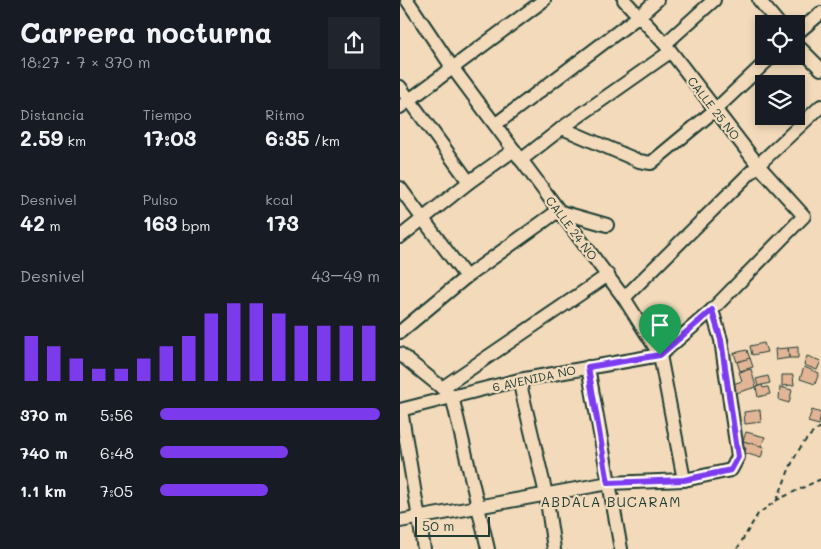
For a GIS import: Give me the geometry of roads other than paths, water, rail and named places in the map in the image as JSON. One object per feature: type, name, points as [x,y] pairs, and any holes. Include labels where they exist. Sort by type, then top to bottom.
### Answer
[{"type":"street","name":"CALLE 24 NO","points":[[408,0],[452,67],[496,124],[558,211],[608,275],[660,355],[684,480]]},
{"type":"street","points":[[405,103],[544,0]]},
{"type":"street","name":"CALLE 25 NO","points":[[624,0],[668,48],[758,165],[804,216],[712,310]]},
{"type":"street","points":[[496,124],[639,16],[657,0]]},
{"type":"street","points":[[400,237],[469,182],[562,128],[668,48],[714,0]]},
{"type":"street","points":[[759,0],[772,15]]},
{"type":"street","points":[[805,26],[821,13]]},
{"type":"street","points":[[805,53],[821,69]]},
{"type":"street","points":[[562,128],[639,161],[652,163],[715,110],[762,65]]},
{"type":"street","points":[[400,86],[405,103],[469,182]]},
{"type":"street","points":[[624,298],[758,165],[821,106]]},
{"type":"street","points":[[400,188],[466,277]]},
{"type":"street","points":[[400,332],[466,277],[558,211],[608,225]]},
{"type":"street","points":[[447,392],[608,275]]},
{"type":"street","points":[[400,521],[608,483],[684,480],[731,470],[738,457],[721,340],[712,310],[660,355]]},
{"type":"street","points":[[400,354],[447,392],[488,549]]},
{"type":"street","name":"6 AVENIDA NO","points":[[400,410],[447,392],[660,355]]},
{"type":"street","points":[[588,367],[621,549]]},
{"type":"street","points":[[519,380],[546,494],[554,549]]},
{"type":"street","points":[[400,410],[424,549]]},
{"type":"district","name":"ABDALA BUCARAM","points":[[611,501]]}]
